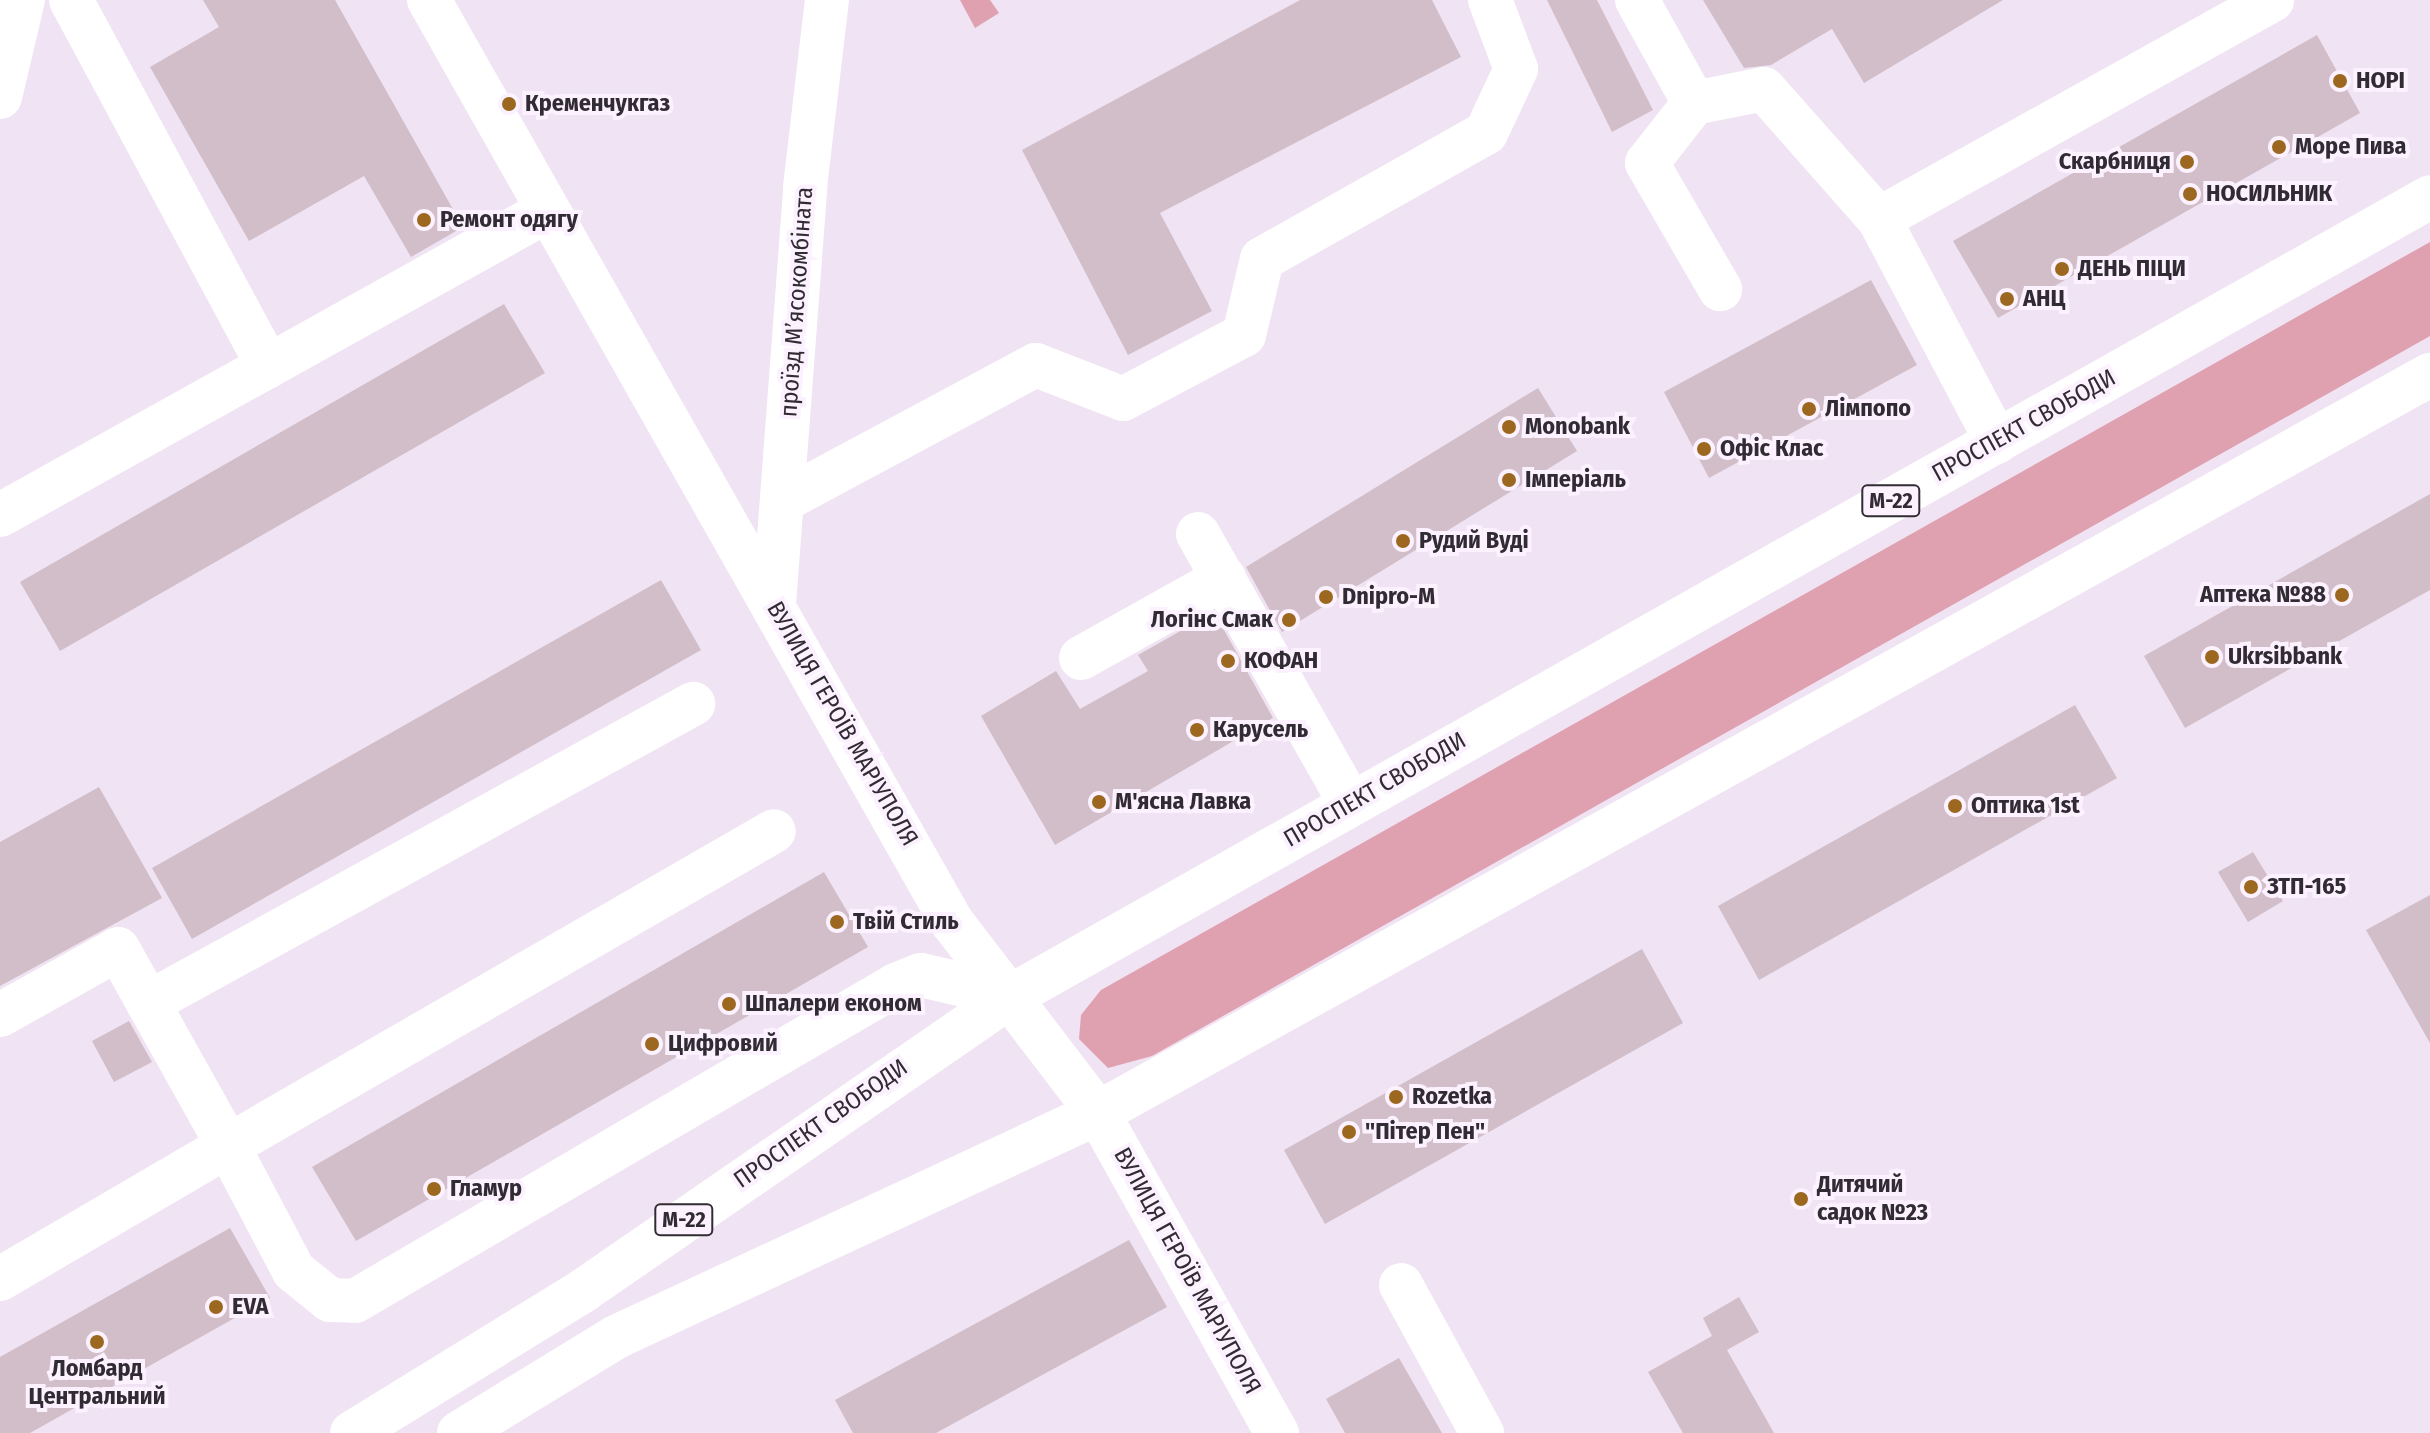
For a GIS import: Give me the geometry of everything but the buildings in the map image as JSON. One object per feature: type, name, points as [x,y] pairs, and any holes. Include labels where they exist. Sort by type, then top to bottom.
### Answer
[{"type":"main road","points":[[0,97],[23,0]]},
{"type":"main road","points":[[71,0],[268,366]]},
{"type":"main road","name":"ВУЛИЦЯ ГЕРОЇВ МАРІУПОЛЯ","points":[[429,0],[545,212],[774,604],[952,922],[1098,1113],[1277,1433]]},
{"type":"main road","name":"проїзд Мʼясокомбіната","points":[[774,604],[827,0]]},
{"type":"main road","points":[[782,501],[1036,365],[1123,399],[1244,335],[1262,259],[1486,133],[1516,69],[1490,0]]},
{"type":"main road","points":[[1637,0],[1694,103]]},
{"type":"main road","points":[[1879,219],[2272,0]]},
{"type":"main road","points":[[1720,289],[1647,163],[1694,103],[1764,89],[1879,219],[1997,442]]},
{"type":"main road","name":"ПРОСПЕКТ СВОБОДИ","points":[[352,1433],[584,1290],[1011,996],[2430,197]]},
{"type":"main road","points":[[0,515],[545,212]]},
{"type":"main road","points":[[459,1433],[616,1337],[1098,1113],[2430,375]]},
{"type":"main road","points":[[1198,534],[1350,803]]},
{"type":"main road","points":[[1081,658],[1224,578]]},
{"type":"main road","points":[[148,1003],[693,704]]},
{"type":"main road","points":[[0,1279],[774,831]]},
{"type":"main road","points":[[0,1015],[118,949],[294,1271],[330,1300],[355,1301],[921,975],[952,922]]},
{"type":"main road","points":[[921,975],[1011,996]]},
{"type":"main road","points":[[1401,1285],[1482,1433]]},
{"type":"shaded area","points":[[960,0],[990,0],[999,13],[975,28]]},
{"type":"shaded area","points":[[2430,242],[2430,336],[1152,1056],[1108,1068],[1079,1039],[1081,1015],[1101,990]]},
{"type":"place","name":"НОРІ","points":[[2340,81]]},
{"type":"place","name":"Кременчукгаз","points":[[509,104]]},
{"type":"place","name":"Море Пива","points":[[2279,147]]},
{"type":"place","name":"Скарбниця","points":[[2187,162]]},
{"type":"place","name":"НОСИЛЬНИК","points":[[2190,194]]},
{"type":"place","name":"Ремонт одягу","points":[[424,220]]},
{"type":"place","name":"ДЕНЬ ПІЦИ","points":[[2062,269]]},
{"type":"place","name":"АНЦ","points":[[2007,299]]},
{"type":"place","name":"Лімпопо","points":[[1809,409]]},
{"type":"place","name":"Monobank","points":[[1509,427]]},
{"type":"place","name":"Офіс Клас","points":[[1704,449]]},
{"type":"place","name":"Імперіаль","points":[[1509,480]]},
{"type":"place","name":"Рудий Вуді","points":[[1403,541]]},
{"type":"place","name":"Аптека №88","points":[[2342,595]]},
{"type":"place","name":"Dnipro-M","points":[[1326,597]]},
{"type":"place","name":"Логінс Смак","points":[[1289,620]]},
{"type":"place","name":"Ukrsibbank","points":[[2212,657]]},
{"type":"place","name":"КОФАН","points":[[1228,661]]},
{"type":"place","name":"Карусель","points":[[1197,730]]},
{"type":"place","name":"М'ясна Лавка","points":[[1099,802]]},
{"type":"place","name":"Оптика 1st","points":[[1955,806]]},
{"type":"place","name":"ЗТП-165","points":[[2251,887]]},
{"type":"place","name":"Твій Стиль","points":[[837,922]]},
{"type":"place","name":"Шпалери економ","points":[[729,1004]]},
{"type":"place","name":"Цифровий","points":[[652,1044]]},
{"type":"place","name":"Rozetka","points":[[1396,1097]]},
{"type":"place","name":"\"Пітер Пен\"","points":[[1349,1132]]},
{"type":"place","name":"Гламур","points":[[434,1189]]},
{"type":"place","name":"Дитячий садок №23","points":[[1801,1199]]},
{"type":"place","name":"EVA","points":[[216,1307]]},
{"type":"place","name":"Ломбард Центральний","points":[[97,1342]]}]
